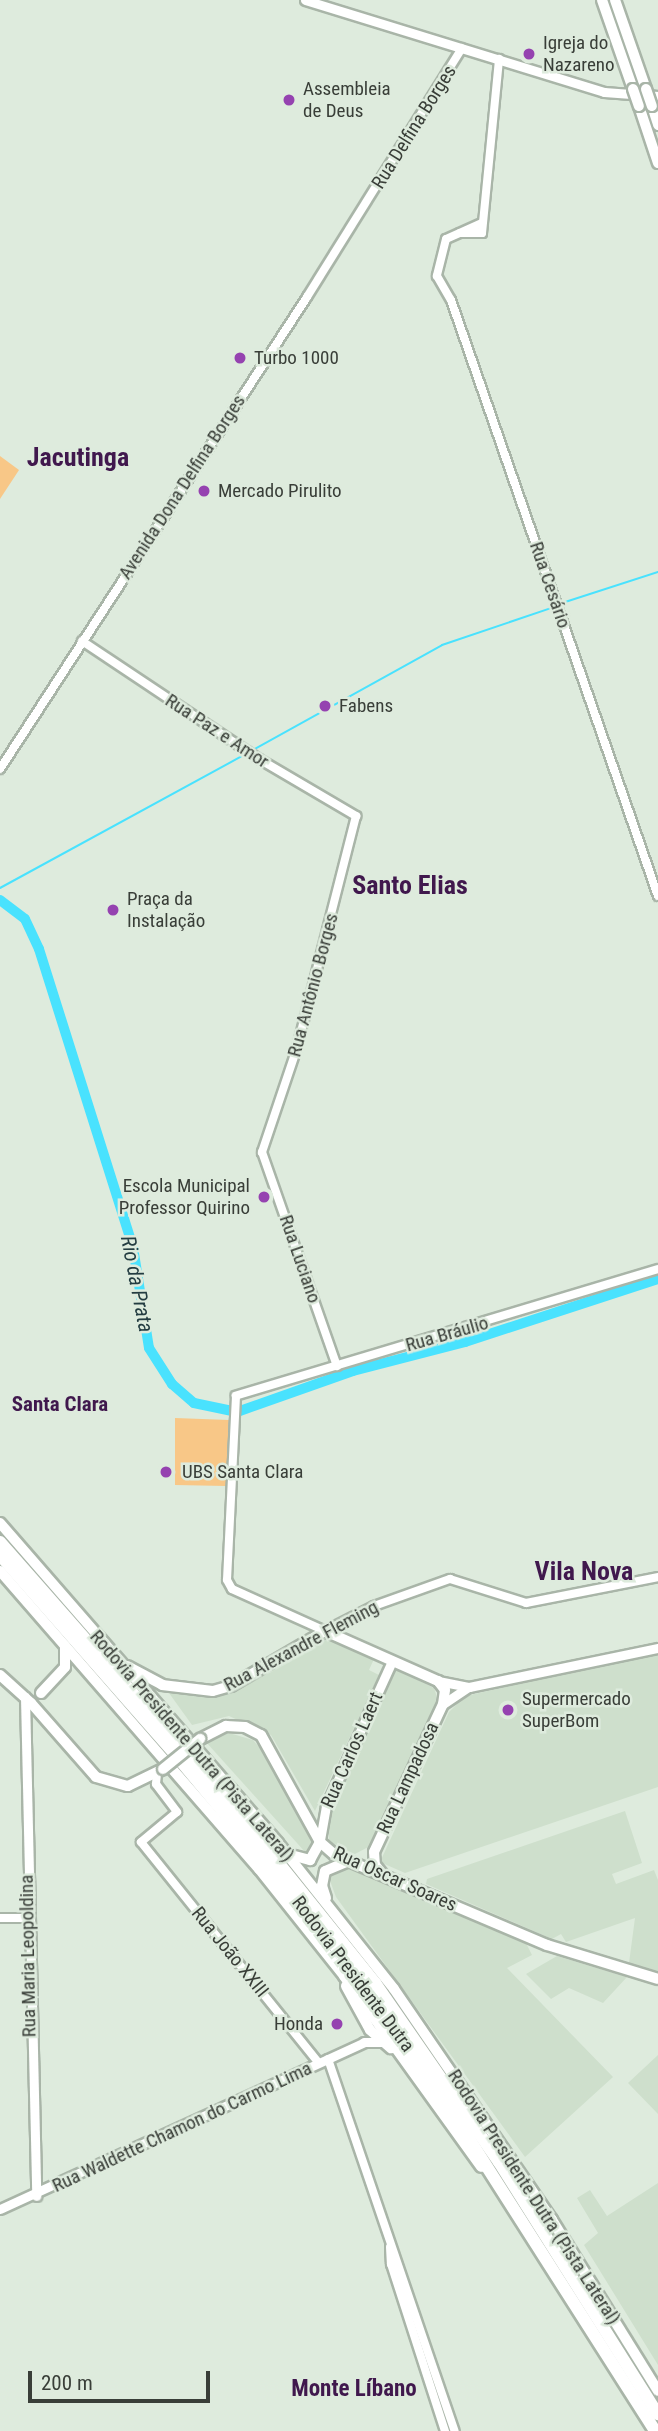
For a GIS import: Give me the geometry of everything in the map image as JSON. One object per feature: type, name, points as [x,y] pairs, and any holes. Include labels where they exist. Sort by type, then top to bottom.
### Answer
[{"type":"highway","name":"Rodovia Presidente Dutra","points":[[0,1542],[240,1815],[367,1973],[499,2162],[658,2414]]},
{"type":"highway","name":"Rodovia Presidente Dutra","points":[[0,1555],[335,1946],[445,2101],[655,2431]]},
{"type":"main road","points":[[305,0],[612,94],[658,96]]},
{"type":"main road","points":[[602,0],[658,163]]},
{"type":"main road","points":[[615,0],[658,125]]},
{"type":"main road","name":"Rodovia Presidente Dutra (Pista Lateral)","points":[[0,1523],[278,1843],[330,1907],[480,2109],[658,2391]]},
{"type":"main road","name":"Rodovia Presidente Dutra (Pista Lateral)","points":[[0,1571],[259,1869],[344,1976],[519,2216]]},
{"type":"main road","points":[[325,1631],[438,1681],[469,1687]]},
{"type":"main road","name":"Rua Alexandre Fleming","points":[[111,1653],[156,1683],[213,1691],[231,1686],[325,1631]]},
{"type":"main road","name":"Rua Maria Leopoldina","points":[[36,2196],[27,1918],[32,1712],[41,1693],[64,1669],[65,1646]]},
{"type":"main road","points":[[443,1704],[469,1687],[658,1648]]},
{"type":"main road","name":"Rua Carlos Laert","points":[[320,1842],[323,1813],[392,1661]]},
{"type":"main road","points":[[0,1670],[29,1692],[41,1693]]},
{"type":"main road","name":"Rua Oscar Soares","points":[[0,1675],[24,1697],[32,1712],[96,1777],[128,1786],[160,1771],[200,1739],[226,1726],[244,1727],[261,1735],[320,1842],[349,1861],[557,1948],[658,1979]]},
{"type":"main road","name":"Rua Lampadosa","points":[[383,1875],[375,1865],[374,1852],[443,1704],[445,1690],[438,1681]]},
{"type":"main road","points":[[278,1843],[305,1861],[317,1854],[320,1842]]},
{"type":"main road","points":[[330,1907],[322,1886],[325,1871],[374,1852]]},
{"type":"main road","points":[[344,1976],[355,2008],[370,2030],[401,2056]]},
{"type":"main road","points":[[364,2042],[370,2030]]},
{"type":"main road","name":"Rua Waldette Chamon do Carmo Lima","points":[[0,2209],[36,2196],[364,2042],[383,2042]]},
{"type":"street","name":"Rua Delfina Borges","points":[[365,207],[462,48]]},
{"type":"street","points":[[457,233],[482,233],[499,59]]},
{"type":"street","name":"Avenida Dona Delfina Borges","points":[[0,769],[365,207]]},
{"type":"street","points":[[457,233],[482,223]]},
{"type":"street","name":"Rua Cesário","points":[[457,233],[445,241],[437,276],[451,300],[658,896]]},
{"type":"street","name":"Rua Paz e Amor","points":[[82,641],[245,750],[356,816]]},
{"type":"street","name":"Rua Antônio Borges","points":[[262,1152],[296,1051],[356,816]]},
{"type":"street","name":"Rua Luciano","points":[[262,1152],[337,1366]]},
{"type":"street","name":"Rua Bráulio","points":[[325,1631],[229,1587],[236,1400],[337,1366],[658,1269]]},
{"type":"street","name":"Rua Alexandre Fleming","points":[[325,1631],[374,1606],[450,1578],[528,1603],[658,1577]]},
{"type":"street","name":"Rua João XXIII","points":[[160,1771],[156,1783],[177,1812],[141,1842],[324,2061]]},
{"type":"street","points":[[0,1918],[27,1918]]},
{"type":"street","points":[[324,2061],[390,2247],[401,2263],[455,2431]]},
{"type":"street","points":[[390,2247],[391,2264],[445,2431]]},
{"type":"shaded area","points":[[0,456],[19,470],[0,499]]},
{"type":"shaded area","points":[[175,1418],[229,1420],[226,1486],[175,1485]]},
{"type":"shaded area","points":[[329,1638],[374,1659],[369,1670],[379,1675],[315,1811],[271,1735],[229,1716],[192,1725],[169,1693],[224,1695]]},
{"type":"shaded area","points":[[658,1653],[658,1787],[405,1873],[380,1862],[449,1712],[459,1702],[470,1695]]},
{"type":"shaded area","points":[[396,1669],[434,1688],[439,1703],[374,1844],[353,1855],[329,1841],[328,1817]]},
{"type":"shaded area","points":[[229,1733],[253,1740],[267,1756],[312,1840],[306,1853],[206,1742]]},
{"type":"shaded area","points":[[625,1811],[642,1863],[612,1874],[616,1884],[654,1870],[658,1880],[658,1971],[629,1963],[635,1918],[566,1942],[561,1934],[552,1939],[426,1884],[427,1879]]},
{"type":"shaded area","points":[[341,1865],[356,1867],[526,1943],[532,1955],[507,1968],[613,2077],[525,2157],[336,1897],[329,1878]]},
{"type":"shaded area","points":[[557,1956],[627,1977],[603,2003],[569,1988],[551,1999],[526,1974]]},
{"type":"shaded area","points":[[658,2055],[658,2114],[628,2083]]},
{"type":"shaded area","points":[[658,2183],[658,2365],[584,2245],[598,2233],[577,2198],[590,2190],[607,2216]]},
{"type":"waterway","points":[[559,604],[658,572]]},
{"type":"waterway","points":[[251,751],[442,645],[554,607]]},
{"type":"waterway","points":[[0,888],[246,754]]},
{"type":"waterway","name":"Rio da Prata","points":[[0,900],[25,919],[39,949],[133,1247],[149,1348],[172,1384],[194,1403],[237,1412],[353,1371],[465,1342],[658,1279]]},
{"type":"place","name":"Igreja do Nazareno","points":[[529,54]]},
{"type":"place","name":"Assembleia de Deus","points":[[289,100]]},
{"type":"place","name":"Turbo 1000","points":[[240,358]]},
{"type":"place","name":"Mercado Pirulito","points":[[204,491]]},
{"type":"place","name":"Fabens","points":[[325,706]]},
{"type":"place","name":"Praça da Instalação","points":[[113,910]]},
{"type":"place","name":"Escola Municipal Professor Quirino","points":[[264,1197]]},
{"type":"place","name":"UBS Santa Clara","points":[[166,1472]]},
{"type":"place","name":"Supermercado SuperBom","points":[[508,1710]]},
{"type":"place","name":"Honda","points":[[337,2024]]},
{"type":"district","name":"Jacutinga","points":[[78,458]]},
{"type":"district","name":"Santo Elias","points":[[410,886]]},
{"type":"district","name":"Santa Clara","points":[[60,1404]]},
{"type":"district","name":"Vila Nova","points":[[584,1572]]},
{"type":"district","name":"Monte Líbano","points":[[354,2389]]}]
